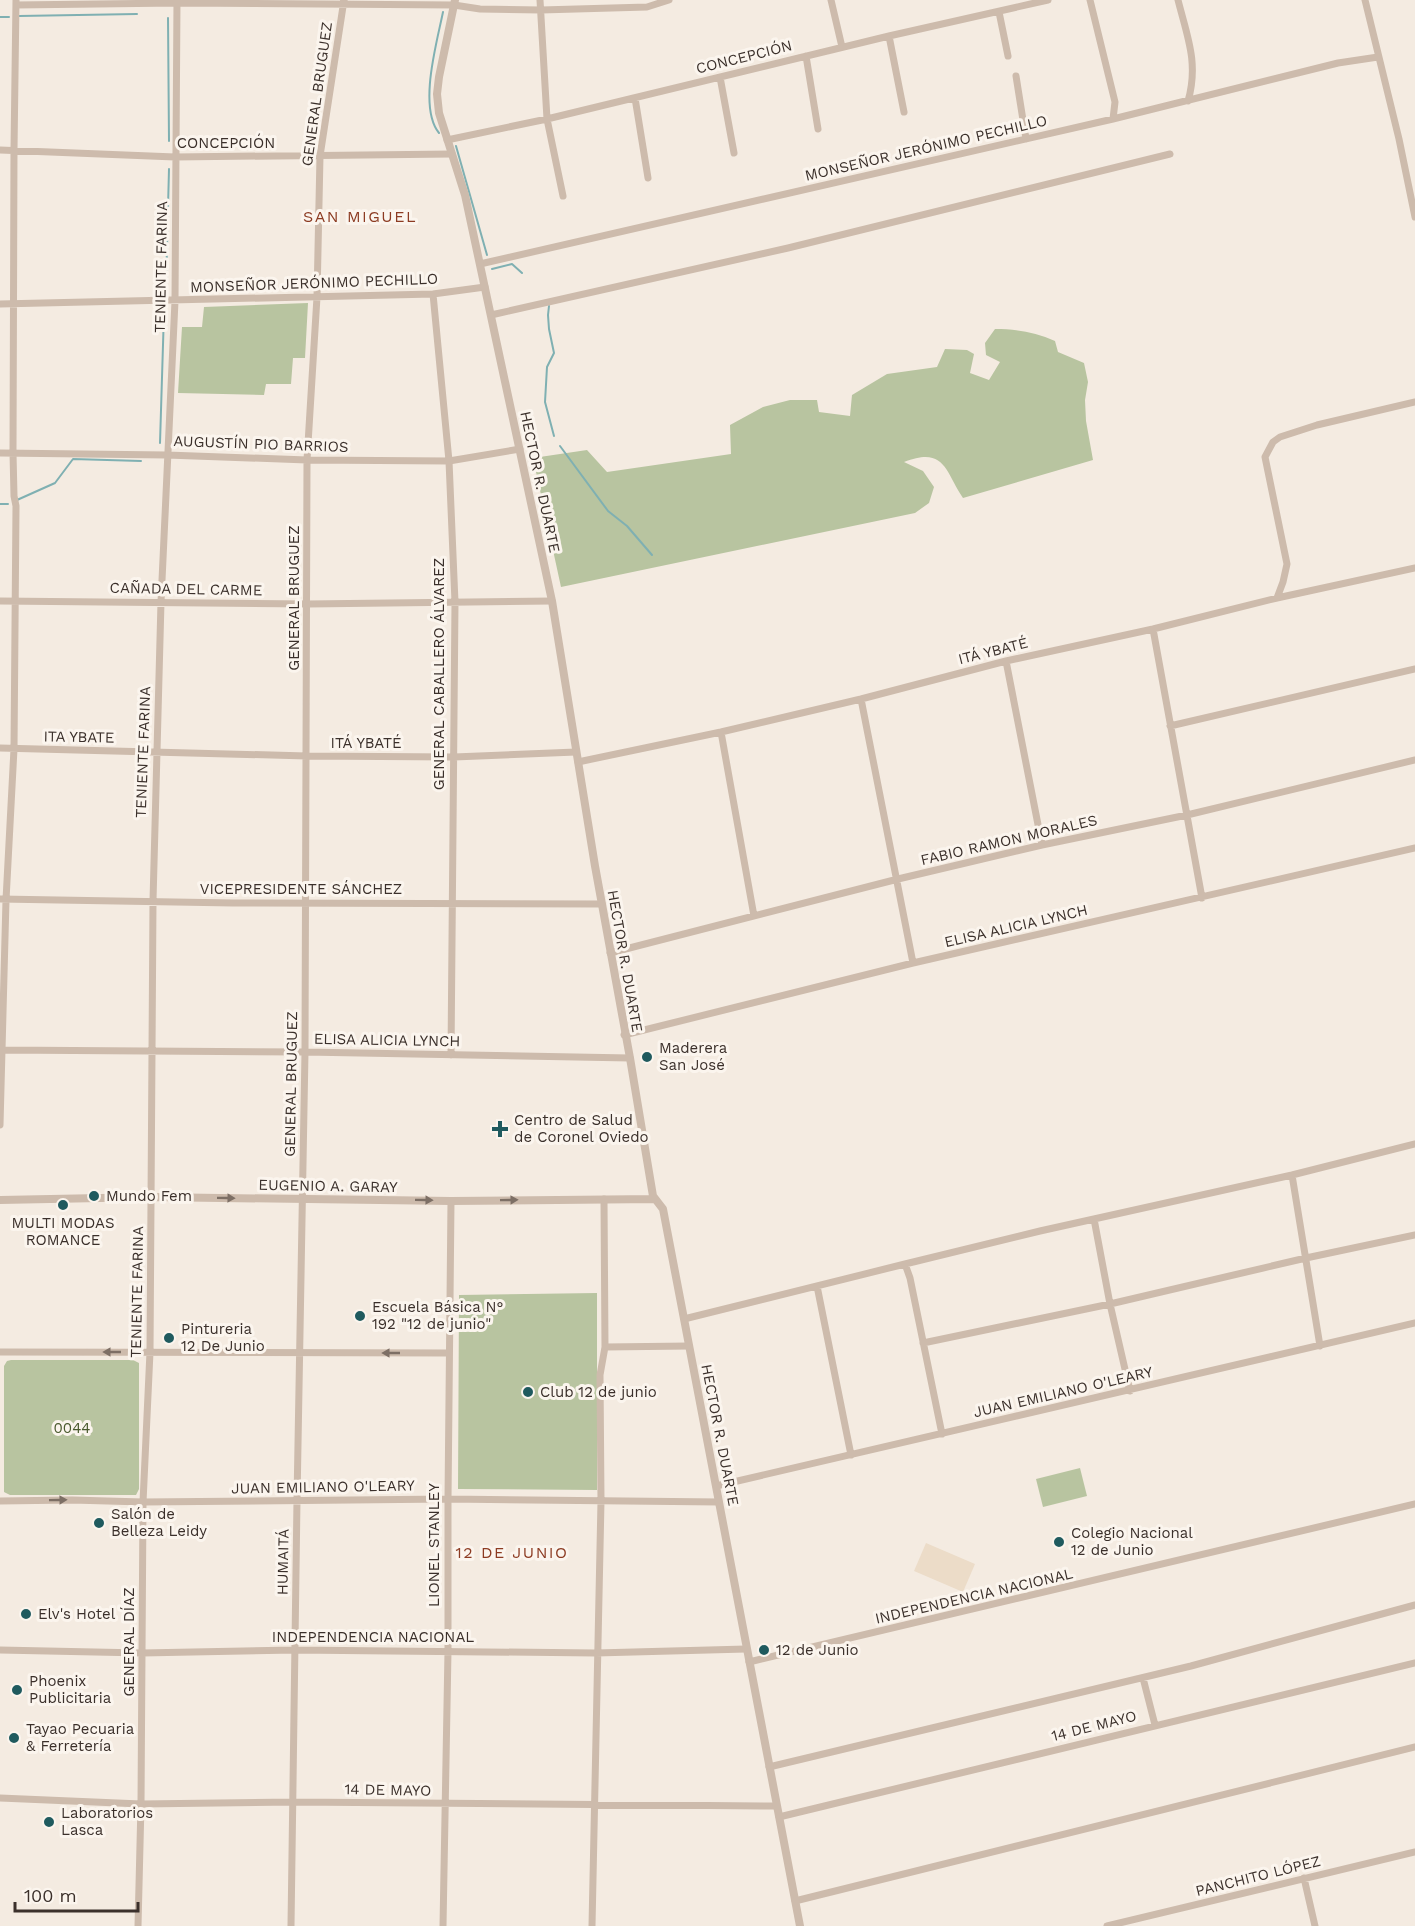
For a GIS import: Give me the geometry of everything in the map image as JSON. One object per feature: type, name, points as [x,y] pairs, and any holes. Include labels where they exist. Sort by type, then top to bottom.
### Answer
[{"type":"street","points":[[540,0],[548,119],[563,196]]},
{"type":"street","points":[[0,1125],[3,900],[14,748],[16,507],[13,453],[13,303],[16,2],[455,3],[480,9],[541,10],[647,7],[669,0]]},
{"type":"street","points":[[831,0],[842,47]]},
{"type":"street","name":"CONCEPCIÓN","points":[[447,140],[548,119],[842,47],[1048,0]]},
{"type":"street","points":[[1090,0],[1115,102],[1113,119]]},
{"type":"street","points":[[1178,0],[1193,62],[1194,77],[1188,101]]},
{"type":"street","points":[[1365,0],[1399,139],[1415,217]]},
{"type":"street","name":"TENIENTE FARINA","points":[[144,1502],[150,1352],[153,902],[161,602],[175,301],[177,2]]},
{"type":"street","name":"GENERAL BRUGUEZ","points":[[303,1199],[307,460],[317,297],[320,156],[344,2]]},
{"type":"street","name":"HECTOR R. DUARTE","points":[[455,3],[437,94],[439,113],[465,195],[552,601],[653,1196],[663,1209],[800,1926]]},
{"type":"street","points":[[999,12],[1008,56]]},
{"type":"street","points":[[889,36],[904,112]]},
{"type":"street","points":[[806,56],[818,129]]},
{"type":"street","name":"MONSEÑOR JERÓNIMO PECHILLO","points":[[480,264],[1113,119],[1307,70],[1378,57]]},
{"type":"street","points":[[1016,76],[1026,139]]},
{"type":"street","points":[[720,77],[734,153]]},
{"type":"street","points":[[635,98],[648,178]]},
{"type":"street","name":"CONCEPCIÓN","points":[[0,150],[175,158],[452,154]]},
{"type":"street","points":[[491,315],[788,248],[1170,154]]},
{"type":"street","name":"MONSEÑOR JERÓNIMO PECHILLO","points":[[0,304],[433,294],[485,287]]},
{"type":"street","name":"GENERAL CABALLERO ÁLVAREZ","points":[[433,294],[449,461],[455,602],[451,1055]]},
{"type":"street","points":[[1276,598],[1287,564],[1265,456],[1273,442],[1280,437],[1317,425],[1415,402]]},
{"type":"street","name":"AUGUSTÍN PIO BARRIOS","points":[[0,453],[449,461],[520,449]]},
{"type":"street","name":"ITÁ YBATÉ","points":[[578,762],[721,732],[861,699],[1006,661],[1415,568]]},
{"type":"street","name":"CAÑADA DEL CARME","points":[[0,601],[308,604],[552,601]]},
{"type":"street","points":[[1153,629],[1202,898]]},
{"type":"street","points":[[1006,661],[1042,845]]},
{"type":"street","points":[[1170,726],[1415,669]]},
{"type":"street","points":[[861,699],[913,963]]},
{"type":"street","points":[[721,732],[754,916]]},
{"type":"street","name":"ITA YBATE","points":[[0,748],[157,752]]},
{"type":"street","name":"ITÁ YBATÉ","points":[[157,752],[453,757],[576,752]]},
{"type":"street","name":"FABIO RAMON MORALES","points":[[610,953],[898,879],[1042,845],[1187,815],[1415,760]]},
{"type":"street","name":"ELISA ALICIA LYNCH","points":[[624,1035],[913,963],[1415,848]]},
{"type":"street","name":"VICEPRESIDENTE SÁNCHEZ","points":[[3,900],[602,904]]},
{"type":"street","name":"ELISA ALICIA LYNCH","points":[[1,1050],[305,1052],[630,1058]]},
{"type":"street","points":[[684,1319],[905,1264],[1292,1175],[1415,1144]]},
{"type":"street","points":[[1292,1175],[1320,1346]]},
{"type":"street","name":"EUGENIO A. GARAY","points":[[0,1200],[151,1197],[451,1201],[655,1199]]},
{"type":"street","name":"HUMAITÁ","points":[[291,1926],[303,1199]]},
{"type":"street","points":[[592,1926],[601,1501],[600,1375],[605,1347],[604,1199]]},
{"type":"street","name":"LIONEL STANLEY","points":[[443,1926],[448,1651],[451,1201]]},
{"type":"street","points":[[1094,1219],[1130,1391]]},
{"type":"street","points":[[923,1343],[1110,1304],[1415,1235]]},
{"type":"street","points":[[905,1264],[942,1434]]},
{"type":"street","points":[[817,1286],[851,1455]]},
{"type":"street","name":"JUAN EMILIANO O'LEARY","points":[[716,1486],[1415,1323]]},
{"type":"street","points":[[605,1347],[689,1346]]},
{"type":"street","points":[[0,1352],[449,1353]]},
{"type":"street","name":"JUAN EMILIANO O'LEARY","points":[[0,1501],[448,1499],[719,1502]]},
{"type":"street","name":"GENERAL DÍAZ","points":[[138,1926],[144,1502]]},
{"type":"street","name":"INDEPENDENCIA NACIONAL","points":[[749,1662],[1415,1504]]},
{"type":"street","points":[[769,1767],[1143,1678],[1415,1605]]},
{"type":"street","name":"INDEPENDENCIA NACIONAL","points":[[0,1650],[142,1653],[295,1650],[597,1653],[746,1649]]},
{"type":"street","name":"14 DE MAYO","points":[[779,1817],[1415,1663]]},
{"type":"street","points":[[1143,1678],[1155,1725]]},
{"type":"street","points":[[795,1901],[1415,1747]]},
{"type":"street","name":"14 DE MAYO","points":[[0,1798],[141,1804],[294,1802],[776,1806]]},
{"type":"street","name":"PANCHITO LÓPEZ","points":[[1107,1926],[1415,1852]]},
{"type":"street","points":[[1304,1878],[1315,1926]]},
{"type":"green space","points":[[308,303],[305,358],[293,358],[291,384],[266,384],[264,395],[178,393],[182,327],[202,327],[204,307]]},
{"type":"green space","points":[[995,329],[1025,332],[1048,338],[1055,341],[1058,352],[1084,363],[1088,382],[1085,400],[1086,421],[1093,460],[963,498],[942,464],[928,457],[918,458],[904,462],[923,471],[934,487],[929,503],[915,513],[561,587],[533,458],[587,450],[607,472],[731,454],[730,425],[763,407],[790,400],[817,400],[819,412],[850,416],[852,395],[887,374],[937,367],[945,349],[967,350],[974,354],[970,373],[989,380],[1000,362],[986,355],[985,343]]},
{"type":"green space","name":"Club 12 de junio","points":[[597,1293],[597,1490],[458,1489],[459,1295]]},
{"type":"green space","name":"0044","points":[[133,1360],[139,1363],[139,1489],[136,1495],[10,1495],[4,1492],[4,1366],[7,1361]]},
{"type":"green space","points":[[1080,1468],[1087,1496],[1043,1507],[1036,1479]]},
{"type":"shaded area","points":[[926,1543],[975,1564],[963,1592],[914,1571]]},
{"type":"waterway","points":[[439,133],[433,122],[429,91],[443,12]]},
{"type":"waterway","points":[[19,16],[137,14]]},
{"type":"waterway","points":[[0,17],[9,17]]},
{"type":"waterway","points":[[168,18],[169,141]]},
{"type":"waterway","points":[[456,146],[487,255]]},
{"type":"waterway","points":[[166,286],[169,169]]},
{"type":"waterway","points":[[492,269],[512,264],[522,273]]},
{"type":"waterway","points":[[549,306],[549,329],[554,353],[547,367],[545,402],[554,436]]},
{"type":"waterway","points":[[160,443],[164,312]]},
{"type":"waterway","points":[[560,446],[608,511],[627,526],[652,555]]},
{"type":"waterway","points":[[17,500],[55,483],[73,459],[141,461]]},
{"type":"waterway","points":[[0,504],[8,504]]},
{"type":"place","name":"Maderera San José","points":[[647,1057]]},
{"type":"place","name":"Centro de Salud de Coronel Oviedo","points":[[500,1129]]},
{"type":"place","name":"Mundo Fem","points":[[94,1196]]},
{"type":"place","name":"MULTI MODAS ROMANCE","points":[[63,1205]]},
{"type":"place","name":"Escuela Básica N° 192 \"12 de junio\"","points":[[360,1316]]},
{"type":"place","name":"Pintureria 12 De Junio","points":[[169,1338]]},
{"type":"place","name":"Club 12 de junio","points":[[528,1392]]},
{"type":"place","name":"Salón de Belleza Leidy","points":[[99,1523]]},
{"type":"place","name":"Colegio Nacional 12 de Junio","points":[[1059,1542]]},
{"type":"place","name":"Elv's Hotel","points":[[26,1614]]},
{"type":"place","name":"12 de Junio","points":[[764,1650]]},
{"type":"place","name":"Phoenix Publicitaria","points":[[17,1690]]},
{"type":"place","name":"Tayao Pecuaria & Ferretería","points":[[14,1738]]},
{"type":"place","name":"Laboratorios Lasca","points":[[49,1822]]},
{"type":"district","name":"SAN MIGUEL","points":[[360,216]]},
{"type":"district","name":"12 DE JUNIO","points":[[512,1552]]}]
